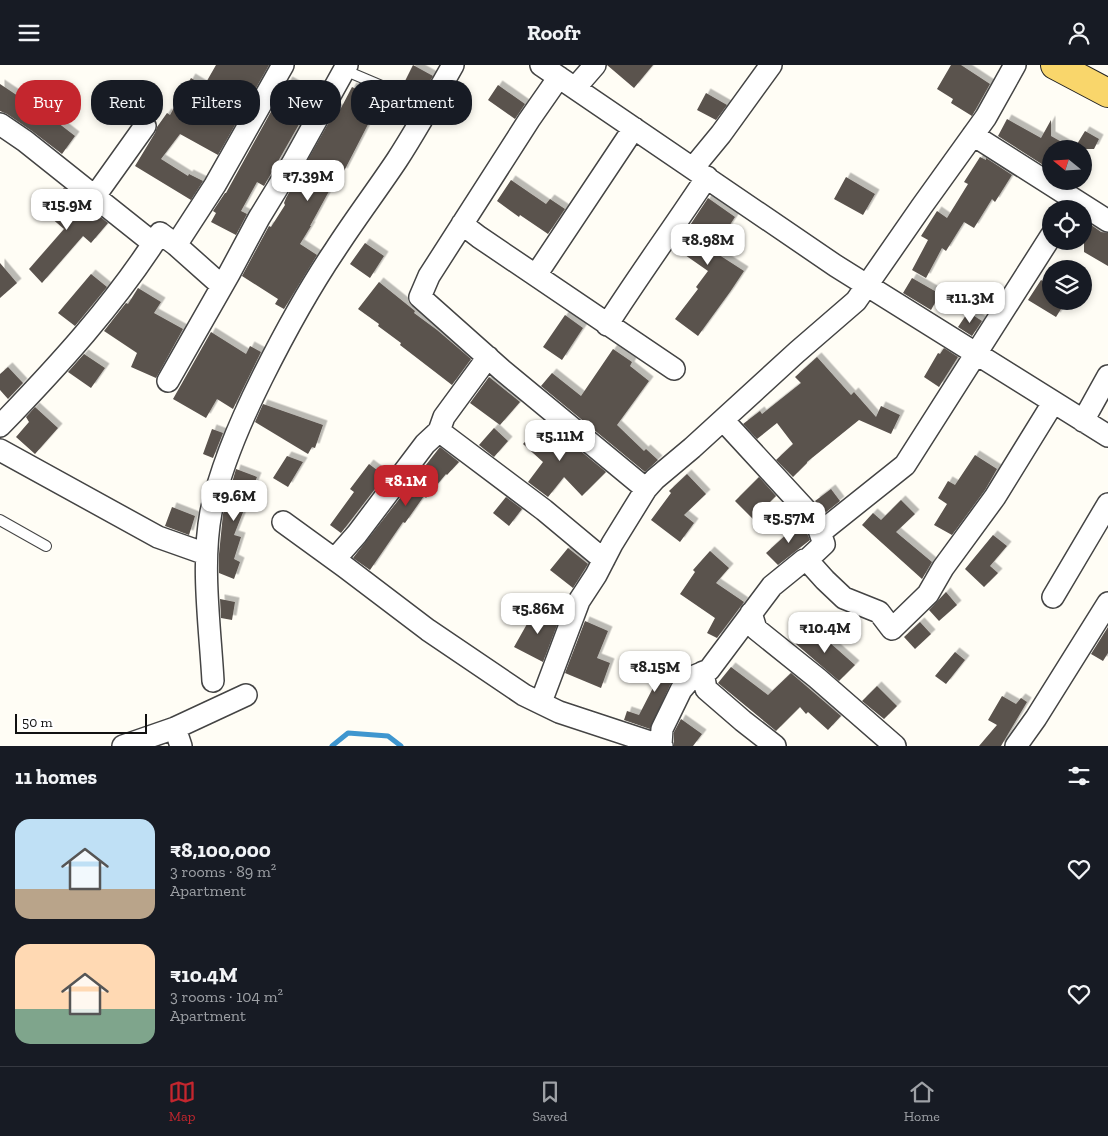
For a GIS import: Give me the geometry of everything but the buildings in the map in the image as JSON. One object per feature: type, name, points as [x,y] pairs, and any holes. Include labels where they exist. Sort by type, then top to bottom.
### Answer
[{"type":"main road","points":[[1055,65],[1108,93]]},
{"type":"street","points":[[176,245],[243,137],[284,65]]},
{"type":"street","points":[[444,80],[453,65]]},
{"type":"street","points":[[541,65],[836,266],[1108,436]]},
{"type":"street","points":[[595,65],[567,82],[462,224],[429,276],[420,297],[488,357],[646,489]]},
{"type":"street","points":[[607,325],[683,214],[700,173],[742,106],[771,65]]},
{"type":"street","points":[[541,702],[579,601],[646,489],[856,301],[986,117],[1015,65]]},
{"type":"street","points":[[168,381],[346,68]]},
{"type":"street","points":[[0,124],[25,141],[153,243]]},
{"type":"street","points":[[213,681],[206,554],[211,513],[219,481],[249,404],[277,349],[334,251],[398,158],[418,125]]},
{"type":"street","points":[[95,196],[145,127]]},
{"type":"street","points":[[536,275],[634,128]]},
{"type":"street","points":[[973,135],[1064,200]]},
{"type":"street","points":[[1092,214],[1108,221]]},
{"type":"street","points":[[462,224],[607,325],[674,369]]},
{"type":"street","points":[[0,426],[51,374],[109,303],[160,233],[222,286]]},
{"type":"street","points":[[821,532],[905,465],[1042,250]]},
{"type":"street","points":[[335,559],[357,534],[425,444],[439,431],[444,417],[488,357]]},
{"type":"street","points":[[1082,421],[1108,376]]},
{"type":"street","points":[[807,560],[825,581],[844,598],[879,612],[892,629],[928,593],[943,568],[995,497],[1053,403]]},
{"type":"street","points":[[283,522],[436,636],[524,695],[559,712],[662,746],[662,729],[682,690],[692,677],[710,669],[772,586],[804,560],[807,560],[824,544],[816,521],[723,420]]},
{"type":"street","points":[[439,431],[544,510],[604,560]]},
{"type":"street","points":[[0,450],[158,537],[206,554]]},
{"type":"street","points":[[1053,597],[1108,504]]},
{"type":"street","points":[[1016,746],[1036,718],[1108,603]]},
{"type":"street","points":[[752,613],[756,629],[817,677],[895,746]]},
{"type":"street","points":[[703,672],[706,689],[775,746]]},
{"type":"street","points":[[123,746],[178,737],[246,695]]},
{"type":"lane","points":[[346,68],[372,80]]},
{"type":"lane","points":[[0,520],[46,547]]},
{"type":"waterway","points":[[332,746],[348,733],[388,736],[401,746]]}]
